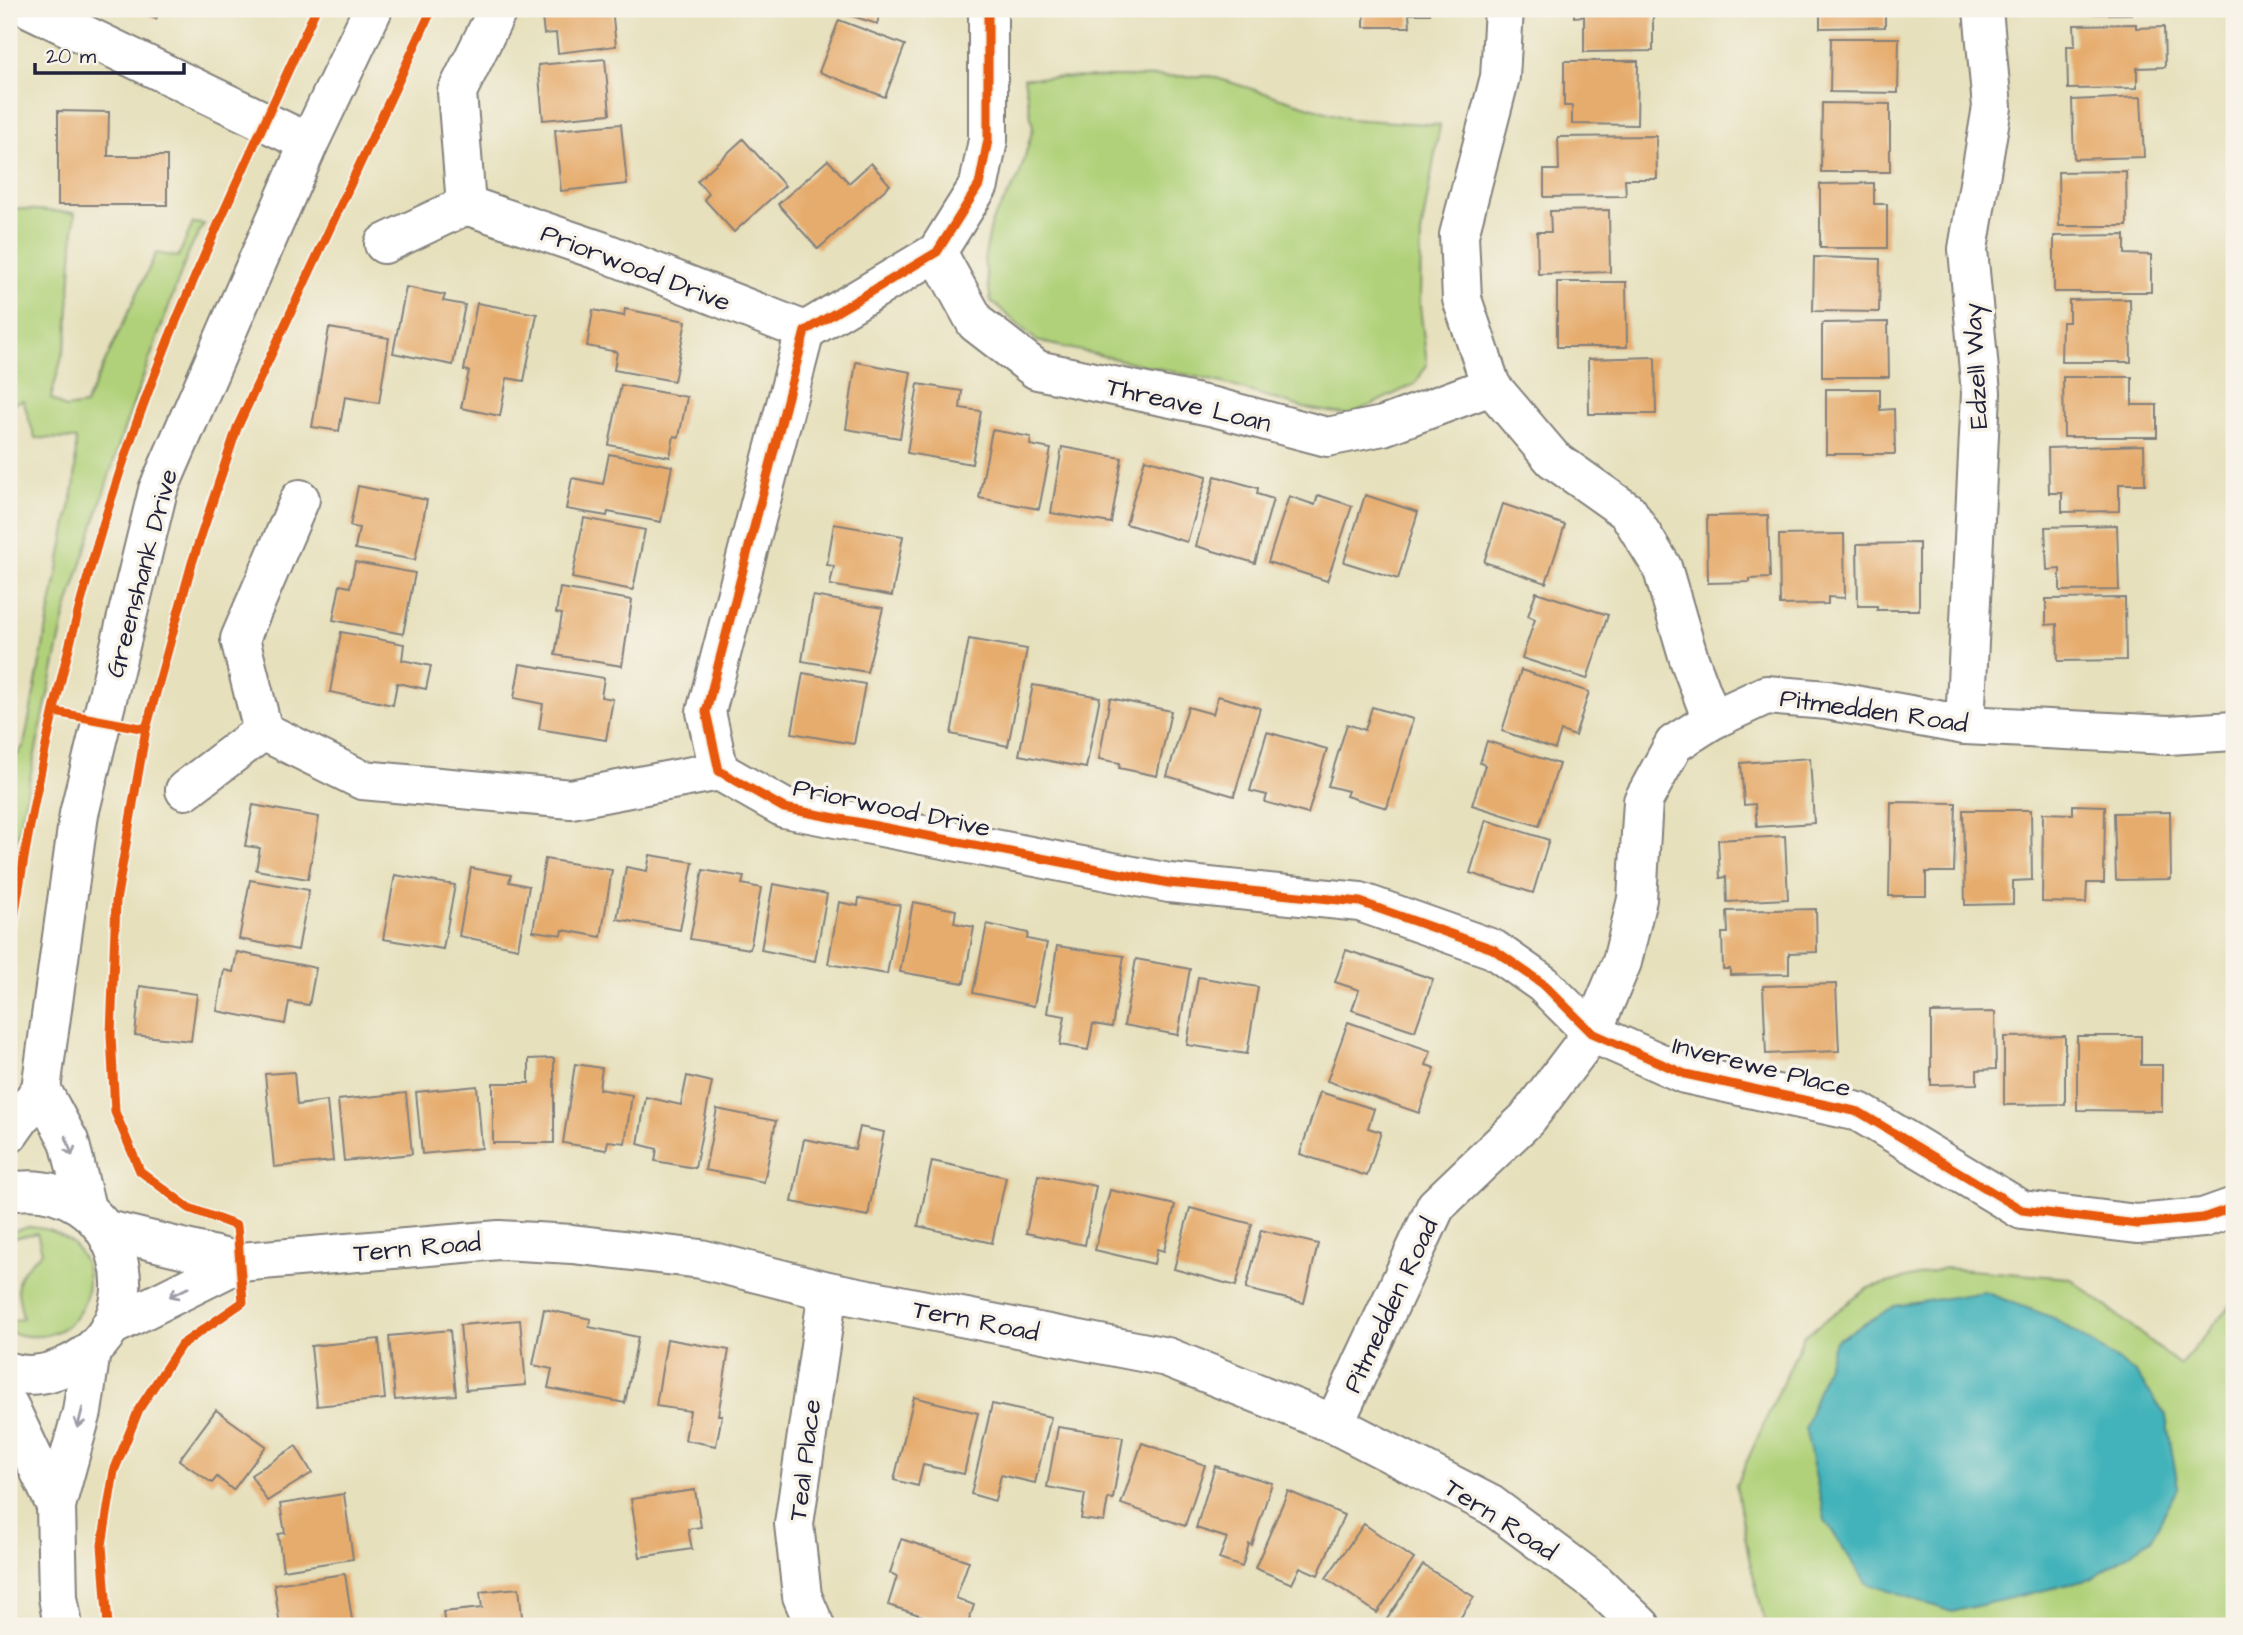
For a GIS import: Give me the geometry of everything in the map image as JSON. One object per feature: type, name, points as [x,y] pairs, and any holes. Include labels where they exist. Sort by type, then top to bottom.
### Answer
[{"type":"street","points":[[30,9],[309,143]]},
{"type":"street","name":"Greenshank Drive","points":[[9,1134],[41,1089],[79,814],[158,490],[309,143],[373,9]]},
{"type":"street","points":[[384,244],[466,205],[457,92],[498,9]]},
{"type":"street","points":[[262,731],[362,780],[571,799],[719,771],[706,712],[805,331],[937,252],[979,185],[988,140],[988,9]]},
{"type":"street","points":[[1504,9],[1500,77],[1459,235],[1462,299],[1491,386],[1553,459],[1628,512],[1662,567],[1689,659],[1712,720]]},
{"type":"street","name":"Edzell Way","points":[[1965,725],[1981,393],[1968,249],[1992,107],[1983,9]]},
{"type":"street","name":"Priorwood Drive","points":[[466,205],[601,251],[805,331]]},
{"type":"street","name":"Threave Loan","points":[[937,252],[976,323],[1037,370],[1214,407],[1327,437],[1383,426],[1491,386]]},
{"type":"street","points":[[262,731],[240,639],[300,499]]},
{"type":"street","name":"Pitmedden Road","points":[[1334,1424],[1436,1206],[1527,1119],[1592,1033],[1622,962],[1637,899],[1643,801],[1674,744],[1712,720],[1766,695],[1827,700],[1965,725],[2169,735],[2234,731]]},
{"type":"street","points":[[185,790],[262,731]]},
{"type":"street","name":"Priorwood Drive","points":[[719,771],[784,808],[1169,883],[1360,902],[1493,950],[1544,984],[1592,1033]]},
{"type":"street","name":"Inverewe Place","points":[[1592,1033],[1685,1074],[1859,1112],[2022,1210],[2137,1224],[2203,1218],[2234,1207]]},
{"type":"street","points":[[41,1089],[69,1141],[96,1219],[119,1258],[122,1288],[100,1339],[56,1506],[58,1597],[63,1626]]},
{"type":"street","name":"Tern Road","points":[[9,1192],[29,1189],[59,1194],[96,1219],[240,1262],[499,1240],[572,1244],[701,1259],[828,1291],[1167,1357],[1334,1424],[1491,1505],[1596,1583],[1640,1626]]},
{"type":"street","name":"Tern Road","points":[[9,1372],[47,1374],[76,1363],[100,1339],[240,1262]]},
{"type":"street","name":"Teal Place","points":[[815,1626],[802,1597],[794,1524],[828,1291]]},
{"type":"street","points":[[9,1406],[56,1506]]},
{"type":"green space","points":[[1210,76],[1349,119],[1440,125],[1421,234],[1420,306],[1427,365],[1415,384],[1350,415],[1304,408],[1223,383],[1037,341],[991,301],[984,260],[992,221],[1019,177],[1033,128],[1024,78]]},
{"type":"green space","points":[[9,208],[75,213],[67,338],[51,398],[65,408],[85,405],[156,253],[178,257],[193,223],[204,224],[189,251],[123,432],[65,616],[9,874],[9,767],[24,745],[75,482],[76,439],[35,438],[23,400],[9,405]]},
{"type":"green space","points":[[29,1227],[58,1234],[77,1250],[87,1270],[87,1292],[79,1313],[62,1329],[39,1336],[9,1332],[9,1321],[23,1319],[18,1281],[25,1269],[42,1252],[37,1233],[9,1239],[9,1232]]},
{"type":"green space","points":[[1945,1268],[2070,1278],[2180,1365],[2234,1301],[2234,1626],[1766,1626],[1749,1558],[1736,1485],[1804,1336],[1868,1288]]},
{"type":"water","points":[[1984,1292],[2054,1318],[2135,1372],[2166,1416],[2178,1487],[2151,1539],[2091,1579],[1952,1612],[1866,1583],[1825,1520],[1805,1428],[1835,1341],[1895,1306]]},
{"type":"building","points":[[135,9],[161,9],[156,19]]},
{"type":"building","points":[[541,9],[612,9],[616,46],[558,53],[556,33],[544,34]]},
{"type":"building","points":[[831,9],[881,9],[877,24]]},
{"type":"building","points":[[1364,9],[1430,9],[1430,14],[1409,14],[1410,27],[1364,27]]},
{"type":"building","points":[[1574,9],[1653,9],[1653,51],[1584,52],[1584,16],[1574,17]]},
{"type":"building","points":[[1820,9],[1885,9],[1885,27],[1820,28]]},
{"type":"building","points":[[2064,9],[2132,9],[2132,14],[2064,14]]},
{"type":"building","points":[[839,20],[905,45],[885,97],[819,72]]},
{"type":"building","points":[[2136,24],[2136,28],[2164,27],[2165,67],[2137,68],[2137,88],[2068,89],[2067,46],[2075,46],[2074,25]]},
{"type":"building","points":[[1831,38],[1899,38],[1898,93],[1830,92]]},
{"type":"building","points":[[605,59],[610,114],[543,120],[538,65]]},
{"type":"building","points":[[1564,61],[1638,61],[1637,125],[1572,124],[1572,106],[1564,106]]},
{"type":"building","points":[[2141,97],[2144,157],[2074,159],[2072,100]]},
{"type":"building","points":[[1822,103],[1890,104],[1890,172],[1821,172]]},
{"type":"building","points":[[58,111],[109,112],[108,156],[167,156],[167,205],[58,205]]},
{"type":"building","points":[[621,124],[627,184],[561,191],[555,130]]},
{"type":"building","points":[[1656,136],[1657,179],[1625,179],[1626,196],[1544,197],[1544,170],[1559,170],[1558,137]]},
{"type":"building","points":[[743,139],[785,186],[734,232],[704,199],[709,194],[697,181]]},
{"type":"building","points":[[828,160],[849,183],[871,163],[890,185],[818,249],[778,204]]},
{"type":"building","points":[[2126,171],[2127,226],[2059,226],[2058,172]]},
{"type":"building","points":[[1874,183],[1874,204],[1887,204],[1887,248],[1820,248],[1820,184]]},
{"type":"building","points":[[1609,210],[1610,272],[1538,274],[1537,232],[1551,232],[1550,211]]},
{"type":"building","points":[[2125,235],[2125,254],[2151,255],[2151,292],[2054,292],[2054,236]]},
{"type":"building","points":[[1814,257],[1880,259],[1879,312],[1813,311]]},
{"type":"building","points":[[1557,282],[1626,282],[1627,347],[1557,347]]},
{"type":"building","points":[[406,287],[445,295],[443,301],[465,305],[453,365],[393,353]]},
{"type":"building","points":[[2130,299],[2131,362],[2061,362],[2062,322],[2069,322],[2069,300]]},
{"type":"building","points":[[477,303],[537,314],[524,381],[507,378],[500,416],[461,408],[469,371],[464,370]]},
{"type":"building","points":[[625,309],[686,321],[674,381],[614,370],[617,352],[587,346],[593,310],[624,316]]},
{"type":"building","points":[[1888,322],[1889,377],[1822,377],[1822,323]]},
{"type":"building","points":[[329,328],[389,338],[379,403],[345,397],[339,431],[312,427]]},
{"type":"building","points":[[1655,357],[1656,414],[1589,414],[1588,359]]},
{"type":"building","points":[[856,362],[911,372],[900,438],[846,429]]},
{"type":"building","points":[[2063,377],[2132,377],[2132,405],[2157,405],[2157,437],[2064,437]]},
{"type":"building","points":[[918,384],[962,391],[960,408],[981,411],[972,464],[907,453]]},
{"type":"building","points":[[621,385],[687,397],[679,437],[674,436],[670,457],[609,445]]},
{"type":"building","points":[[1826,389],[1880,389],[1880,410],[1894,409],[1895,454],[1826,454]]},
{"type":"building","points":[[992,430],[1031,437],[1030,445],[1051,449],[1039,509],[979,498]]},
{"type":"building","points":[[2144,445],[2145,484],[2119,484],[2119,511],[2062,512],[2062,493],[2049,493],[2048,448]]},
{"type":"building","points":[[1062,447],[1122,458],[1111,523],[1051,513]]},
{"type":"building","points":[[609,454],[672,466],[661,522],[608,512],[607,516],[566,509],[572,478],[603,484]]},
{"type":"building","points":[[1145,459],[1207,476],[1187,542],[1126,524]]},
{"type":"building","points":[[1215,476],[1258,488],[1257,494],[1273,499],[1255,563],[1196,546]]},
{"type":"building","points":[[358,486],[427,500],[415,560],[355,549],[359,528],[350,526]]},
{"type":"building","points":[[1318,495],[1352,506],[1327,581],[1268,562],[1289,496],[1315,505]]},
{"type":"building","points":[[1365,495],[1418,512],[1398,579],[1344,562]]},
{"type":"building","points":[[1503,504],[1565,525],[1546,583],[1484,562]]},
{"type":"building","points":[[1768,515],[1770,578],[1750,579],[1750,582],[1708,583],[1707,516]]},
{"type":"building","points":[[584,518],[645,530],[633,590],[572,578]]},
{"type":"building","points":[[834,524],[903,536],[892,596],[830,585],[834,566],[827,565]]},
{"type":"building","points":[[2117,525],[2119,590],[2060,591],[2060,569],[2047,570],[2045,527]]},
{"type":"building","points":[[1844,534],[1845,598],[1828,597],[1828,604],[1780,605],[1779,535]]},
{"type":"building","points":[[1919,543],[1919,610],[1877,610],[1877,606],[1858,606],[1857,544]]},
{"type":"building","points":[[355,562],[415,573],[403,634],[333,620],[340,585],[350,587]]},
{"type":"building","points":[[560,588],[632,600],[622,666],[555,655],[562,614],[556,613]]},
{"type":"building","points":[[1536,592],[1608,615],[1587,679],[1522,658],[1535,619],[1528,616]]},
{"type":"building","points":[[813,596],[883,608],[867,672],[802,661]]},
{"type":"building","points":[[2125,598],[2126,660],[2058,661],[2057,624],[2046,625],[2046,599]]},
{"type":"building","points":[[341,632],[404,644],[402,660],[431,666],[426,689],[397,683],[393,705],[330,692]]},
{"type":"building","points":[[969,639],[1027,649],[1008,746],[951,734]]},
{"type":"building","points":[[520,664],[604,678],[601,697],[613,699],[606,740],[539,729],[543,704],[514,698]]},
{"type":"building","points":[[1521,670],[1589,692],[1575,736],[1561,731],[1555,749],[1502,731]]},
{"type":"building","points":[[803,673],[865,684],[854,744],[792,733]]},
{"type":"building","points":[[1033,685],[1100,697],[1086,768],[1019,755]]},
{"type":"building","points":[[1218,696],[1260,708],[1234,796],[1167,776],[1188,707],[1213,714]]},
{"type":"building","points":[[1110,698],[1171,711],[1157,776],[1119,768],[1120,763],[1099,759]]},
{"type":"building","points":[[1372,707],[1413,719],[1387,808],[1346,796],[1348,791],[1328,786],[1347,724],[1365,730]]},
{"type":"building","points":[[1267,732],[1327,749],[1308,814],[1265,802],[1267,795],[1250,791]]},
{"type":"building","points":[[1487,741],[1559,764],[1539,826],[1472,805],[1485,765],[1480,763]]},
{"type":"building","points":[[1810,758],[1814,823],[1757,827],[1755,804],[1744,805],[1741,763]]},
{"type":"building","points":[[1891,802],[1956,803],[1954,872],[1926,872],[1926,896],[1889,896]]},
{"type":"building","points":[[253,805],[319,817],[308,879],[256,870],[260,848],[245,846]]},
{"type":"building","points":[[2073,805],[2105,806],[2104,883],[2087,883],[2086,903],[2042,902],[2043,813],[2073,814]]},
{"type":"building","points":[[1963,810],[2031,810],[2032,880],[2013,881],[2013,904],[1965,905]]},
{"type":"building","points":[[2170,812],[2171,879],[2116,880],[2114,813]]},
{"type":"building","points":[[1486,820],[1549,840],[1533,893],[1470,873]]},
{"type":"building","points":[[1785,836],[1788,899],[1727,902],[1726,877],[1720,878],[1718,840]]},
{"type":"building","points":[[650,855],[693,862],[680,930],[617,919],[626,867],[647,871]]},
{"type":"building","points":[[545,859],[612,870],[601,937],[563,930],[562,935],[533,931]]},
{"type":"building","points":[[471,868],[511,875],[509,882],[529,886],[518,948],[459,936]]},
{"type":"building","points":[[703,870],[744,877],[742,884],[761,888],[750,949],[690,939]]},
{"type":"building","points":[[395,875],[455,885],[443,949],[383,939]]},
{"type":"building","points":[[250,880],[309,890],[298,950],[239,939]]},
{"type":"building","points":[[773,884],[827,894],[815,961],[761,950]]},
{"type":"building","points":[[859,898],[900,905],[887,974],[828,964],[839,902],[858,906]]},
{"type":"building","points":[[913,902],[956,910],[954,923],[974,927],[964,983],[900,972]]},
{"type":"building","points":[[1816,909],[1817,952],[1789,953],[1789,974],[1730,975],[1730,969],[1723,969],[1722,933],[1728,933],[1727,911]]},
{"type":"building","points":[[987,924],[1028,933],[1027,939],[1047,943],[1034,1006],[973,993]]},
{"type":"building","points":[[1057,946],[1124,956],[1112,1027],[1093,1024],[1088,1050],[1060,1045],[1065,1016],[1047,1013]]},
{"type":"building","points":[[1346,950],[1433,979],[1415,1031],[1352,1010],[1359,990],[1335,982]]},
{"type":"building","points":[[237,952],[316,968],[309,1005],[289,1002],[285,1024],[217,1011],[224,970],[233,972]]},
{"type":"building","points":[[1136,959],[1190,969],[1178,1035],[1124,1025]]},
{"type":"building","points":[[1198,977],[1258,987],[1247,1054],[1187,1045]]},
{"type":"building","points":[[1836,984],[1839,1051],[1766,1054],[1763,986]]},
{"type":"building","points":[[140,986],[197,994],[191,1041],[135,1035]]},
{"type":"building","points":[[1995,1012],[1996,1069],[1977,1070],[1977,1084],[1931,1085],[1931,1013]]},
{"type":"building","points":[[1348,1022],[1431,1051],[1426,1065],[1435,1068],[1419,1113],[1327,1081]]},
{"type":"building","points":[[2065,1036],[2065,1104],[2004,1105],[2004,1037]]},
{"type":"building","points":[[2077,1036],[2141,1036],[2141,1065],[2162,1065],[2162,1111],[2077,1110]]},
{"type":"building","points":[[554,1058],[554,1143],[493,1143],[493,1083],[529,1083],[529,1059]]},
{"type":"building","points":[[575,1064],[602,1068],[599,1089],[632,1095],[625,1143],[608,1141],[606,1150],[563,1143]]},
{"type":"building","points":[[294,1072],[297,1105],[327,1101],[333,1161],[274,1167],[265,1074]]},
{"type":"building","points":[[687,1076],[712,1082],[695,1168],[655,1161],[657,1149],[638,1144],[646,1097],[681,1105]]},
{"type":"building","points":[[477,1086],[482,1148],[422,1154],[416,1092]]},
{"type":"building","points":[[1320,1092],[1374,1109],[1368,1128],[1381,1132],[1367,1176],[1300,1154]]},
{"type":"building","points":[[406,1093],[412,1154],[344,1161],[338,1100]]},
{"type":"building","points":[[717,1109],[776,1121],[764,1182],[705,1170]]},
{"type":"building","points":[[860,1127],[884,1132],[868,1216],[792,1202],[804,1139],[855,1149]]},
{"type":"building","points":[[932,1161],[1006,1177],[992,1243],[918,1226]]},
{"type":"building","points":[[1038,1175],[1096,1186],[1085,1245],[1026,1233]]},
{"type":"building","points":[[1110,1190],[1175,1205],[1164,1251],[1157,1249],[1154,1264],[1095,1250]]},
{"type":"building","points":[[1190,1208],[1252,1224],[1236,1286],[1174,1269]]},
{"type":"building","points":[[1261,1230],[1318,1244],[1304,1303],[1246,1289]]},
{"type":"building","points":[[544,1309],[591,1319],[589,1327],[638,1337],[625,1403],[548,1388],[552,1369],[533,1365]]},
{"type":"building","points":[[520,1320],[526,1385],[466,1390],[460,1325]]},
{"type":"building","points":[[450,1330],[456,1395],[395,1400],[389,1336]]},
{"type":"building","points":[[379,1339],[385,1399],[317,1406],[311,1346]]},
{"type":"building","points":[[667,1339],[729,1350],[718,1415],[722,1415],[716,1446],[685,1440],[690,1411],[656,1406]]},
{"type":"building","points":[[914,1397],[978,1413],[964,1474],[923,1465],[918,1486],[894,1480]]},
{"type":"building","points":[[992,1404],[1051,1417],[1035,1483],[1001,1475],[995,1501],[971,1494]]},
{"type":"building","points":[[216,1410],[266,1446],[233,1490],[217,1477],[212,1483],[179,1460]]},
{"type":"building","points":[[1058,1427],[1123,1437],[1113,1499],[1108,1498],[1104,1522],[1081,1519],[1085,1494],[1047,1487]]},
{"type":"building","points":[[1142,1443],[1205,1465],[1185,1526],[1121,1504]]},
{"type":"building","points":[[296,1446],[312,1473],[267,1501],[251,1475]]},
{"type":"building","points":[[1215,1466],[1272,1483],[1242,1567],[1219,1559],[1227,1538],[1196,1528]]},
{"type":"building","points":[[695,1490],[701,1527],[688,1529],[692,1549],[640,1557],[631,1499]]},
{"type":"building","points":[[1288,1491],[1344,1515],[1318,1575],[1300,1567],[1292,1584],[1255,1568]]},
{"type":"building","points":[[344,1494],[353,1559],[283,1570],[278,1534],[285,1533],[280,1504]]},
{"type":"building","points":[[1364,1524],[1414,1559],[1377,1613],[1326,1578]]},
{"type":"building","points":[[901,1539],[969,1561],[956,1598],[974,1605],[967,1626],[954,1626],[888,1605],[897,1576],[890,1573]]},
{"type":"building","points":[[1423,1565],[1474,1597],[1455,1626],[1398,1626],[1387,1619]]},
{"type":"building","points":[[345,1574],[353,1626],[280,1626],[274,1584]]},
{"type":"building","points":[[519,1588],[523,1626],[445,1626],[443,1612],[482,1608],[480,1592]]},
{"type":"cycle path","points":[[9,951],[21,874],[52,718],[92,562],[115,486],[169,338],[316,9]]},
{"type":"cycle path","points":[[108,1626],[102,1545],[114,1471],[139,1409],[181,1345],[243,1302],[237,1226],[189,1208],[140,1171],[115,1112],[111,1035],[116,901],[146,729],[192,563],[237,428],[432,9]]},
{"type":"cycle path","points":[[988,9],[988,140],[979,185],[937,252],[805,331],[706,712],[719,771],[784,808],[1169,883],[1360,902],[1493,949],[1543,984],[1592,1033],[1685,1074],[1859,1112],[2022,1210],[2137,1224],[2203,1218],[2234,1207]]},
{"type":"cycle path","points":[[55,712],[146,729]]}]
